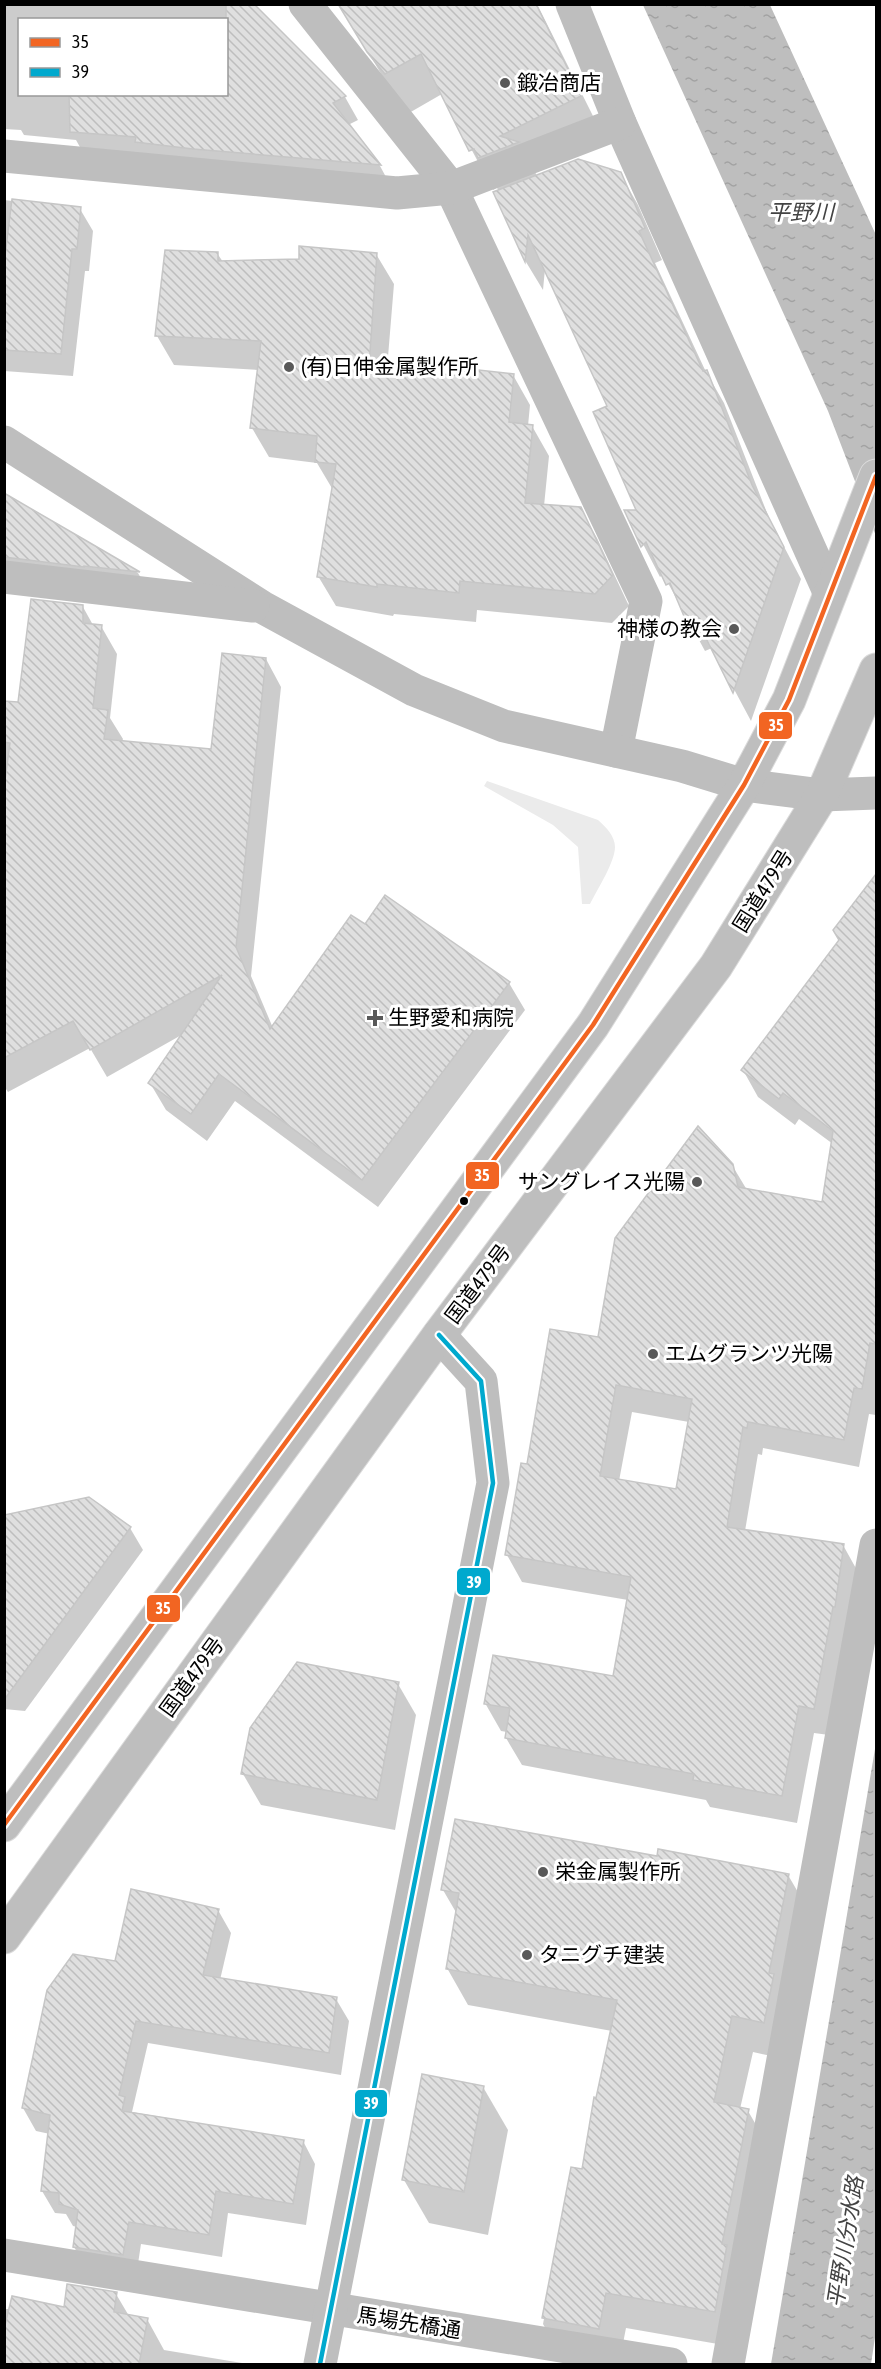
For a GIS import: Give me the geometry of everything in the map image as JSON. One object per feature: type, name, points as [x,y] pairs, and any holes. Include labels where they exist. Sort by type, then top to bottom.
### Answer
[{"type":"main road","points":[[305,4],[451,188],[646,601],[616,751]]},
{"type":"main road","points":[[572,4],[620,123],[830,594]]},
{"type":"main road","points":[[4,156],[397,193],[451,188],[620,123]]},
{"type":"main road","points":[[4,442],[262,607],[424,694],[504,726],[682,766],[744,785],[822,795],[876,793]]},
{"type":"main road","points":[[4,1825],[593,1025],[744,785],[789,700],[876,476]]},
{"type":"main road","points":[[4,578],[262,607]]},
{"type":"main road","name":"国道479号","points":[[4,1937],[439,1335],[716,966],[822,795],[876,670]]},
{"type":"main road","points":[[320,2364],[493,1484],[481,1381],[439,1335]]},
{"type":"main road","points":[[728,2364],[876,1545]]},
{"type":"main road","name":"馬場先橋通","points":[[4,2255],[329,2310],[671,2364]]},
{"type":"shaded area","points":[[487,781],[598,820],[607,829],[612,835],[614,853],[609,868],[590,904],[582,904],[578,847],[553,825],[484,786]]},
{"type":"water","name":"平野川","points":[[643,5],[770,5],[876,235],[876,536],[828,411]]},
{"type":"water","name":"平野川分水路","points":[[876,1743],[876,2331],[871,2364],[771,2364]]},
{"type":"building","points":[[226,4],[254,4],[346,96],[333,103],[381,165],[193,149],[135,142],[136,137],[70,132],[69,96],[228,96],[228,18],[226,18]]},
{"type":"building","points":[[338,4],[536,4],[581,96],[500,136],[519,142],[478,158],[474,149],[469,151],[421,54],[385,74],[367,52]]},
{"type":"building","points":[[578,159],[621,172],[645,228],[639,231],[703,371],[707,370],[752,485],[784,547],[733,693],[695,616],[686,621],[670,583],[666,585],[646,542],[641,547],[624,510],[636,510],[593,412],[607,406],[528,235],[525,262],[493,192]]},
{"type":"building","points":[[12,199],[81,207],[77,249],[72,249],[61,354],[4,350],[4,264]]},
{"type":"building","points":[[299,246],[377,253],[369,366],[460,376],[461,368],[514,374],[509,422],[533,425],[525,503],[581,507],[613,575],[595,594],[460,581],[459,593],[377,584],[377,587],[317,577],[336,464],[315,462],[317,436],[250,428],[261,341],[155,336],[165,250],[218,252],[218,261],[299,259]]},
{"type":"building","points":[[4,493],[140,572],[4,557]]},
{"type":"building","points":[[31,599],[83,605],[83,623],[102,625],[93,708],[108,710],[104,739],[211,749],[222,653],[266,658],[236,947],[270,1029],[351,915],[365,924],[385,895],[510,982],[362,1180],[219,1074],[191,1114],[148,1083],[222,975],[90,1050],[73,1021],[4,1058],[4,787],[10,743],[4,742],[4,701],[18,702]]},
{"type":"building","points":[[876,874],[876,1344],[870,1343],[862,1389],[854,1388],[844,1440],[748,1422],[747,1428],[743,1427],[727,1527],[844,1544],[835,1607],[833,1607],[814,1709],[799,1706],[782,1796],[693,1780],[694,1774],[505,1738],[510,1708],[484,1704],[493,1655],[613,1676],[631,1577],[505,1555],[521,1463],[527,1464],[550,1329],[598,1337],[615,1238],[698,1126],[733,1164],[738,1187],[822,1202],[833,1131],[783,1093],[779,1099],[741,1070],[839,940],[833,930]],"holes":[[[616,1385],[692,1399],[676,1489],[600,1476]]]},
{"type":"building","points":[[89,1497],[131,1527],[4,1700],[4,1515]]},
{"type":"building","points":[[297,1662],[399,1682],[377,1800],[241,1774],[250,1728]]},
{"type":"building","points":[[455,1819],[657,1856],[658,1849],[789,1874],[769,1973],[774,1974],[764,2023],[732,2016],[714,2102],[749,2109],[722,2244],[727,2245],[715,2312],[606,2293],[599,2329],[542,2318],[571,2167],[582,2169],[594,2097],[596,2098],[617,2000],[446,1969],[459,1893],[441,1890]]},
{"type":"building","points":[[131,1889],[219,1909],[203,1975],[337,1997],[329,2053],[136,2021],[119,2095],[125,2097],[122,2111],[304,2140],[293,2204],[216,2191],[209,2235],[129,2222],[123,2255],[73,2247],[78,2210],[59,2204],[59,2193],[41,2191],[50,2115],[22,2108],[47,1990],[73,1954],[115,1961]]},
{"type":"building","points":[[422,2074],[484,2086],[464,2192],[402,2180]]},
{"type":"building","points":[[67,2284],[117,2292],[114,2312],[148,2318],[139,2364],[4,2364],[4,2329],[12,2296],[64,2307]]},
{"type":"transit line","name":"35","points":[[4,1825],[593,1025],[744,785],[789,700],[876,476]]},
{"type":"transit line","name":"39","points":[[320,2364],[493,1483],[481,1381],[439,1335]]},
{"type":"place","name":"鍛冶商店","points":[[505,83]]},
{"type":"place","name":"(有)日伸金属製作所","points":[[289,367]]},
{"type":"place","name":"神様の教会","points":[[734,629]]},
{"type":"place","name":"生野愛和病院","points":[[375,1018]]},
{"type":"place","name":"サングレイス光陽","points":[[697,1182]]},
{"type":"place","name":"エムグランツ光陽","points":[[653,1354]]},
{"type":"place","name":"栄金属製作所","points":[[543,1872]]},
{"type":"place","name":"タニグチ建装","points":[[527,1955]]}]
